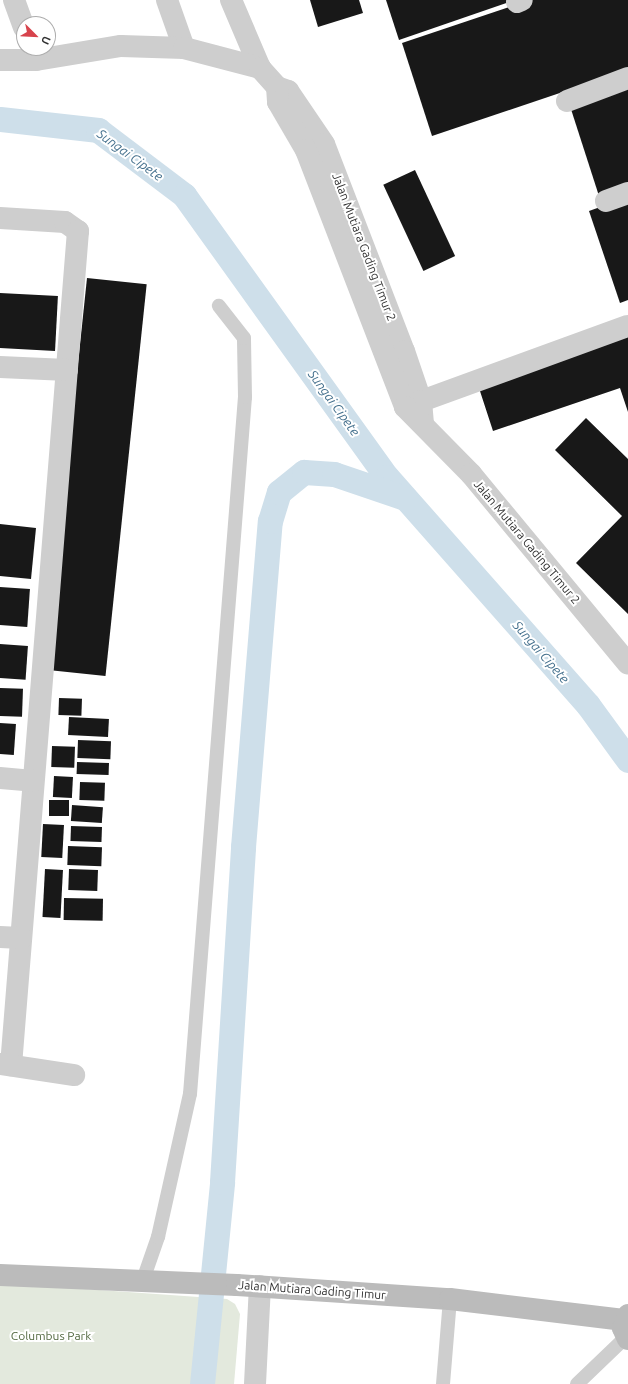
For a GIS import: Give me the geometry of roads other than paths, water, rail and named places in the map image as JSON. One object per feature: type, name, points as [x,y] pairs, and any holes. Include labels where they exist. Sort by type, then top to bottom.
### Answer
[{"type":"main road","name":"Jalan Mutiara Gading Timur","points":[[0,1275],[260,1286],[450,1299],[626,1328]]},
{"type":"street","points":[[14,0],[20,16]]},
{"type":"street","points":[[168,0],[184,48]]},
{"type":"street","name":"Jalan Mutiara Gading Timur 2","points":[[231,0],[260,68],[277,88],[278,102],[306,150],[413,404],[423,423],[470,474],[628,664]]},
{"type":"street","points":[[56,52],[121,46],[184,48],[260,68]]},
{"type":"street","points":[[0,60],[23,56]]},
{"type":"street","points":[[567,101],[628,78]]},
{"type":"street","points":[[606,201],[628,193]]},
{"type":"street","points":[[0,218],[65,222],[78,231],[21,938],[5,1064],[74,1076]]},
{"type":"street","points":[[413,404],[628,326]]},
{"type":"street","points":[[0,367],[67,370]]},
{"type":"street","points":[[0,778],[33,781]]},
{"type":"street","points":[[0,937],[21,938]]},
{"type":"street","points":[[255,1384],[260,1286]]},
{"type":"lane","points":[[143,1280],[158,1237],[190,1094],[245,397],[244,338],[219,306]]},
{"type":"lane","points":[[443,1384],[450,1299]]},
{"type":"lane","points":[[577,1384],[626,1328]]},
{"type":"waterway","name":"Sungai Cipete","points":[[0,119],[98,130],[184,195],[387,477],[588,705],[628,760]]},
{"type":"waterway","points":[[202,1384],[222,1182],[243,847],[270,521],[279,492],[304,472],[334,474],[405,498]]},
{"type":"park label","name":"Columbus Park","points":[[51,1336]]}]
